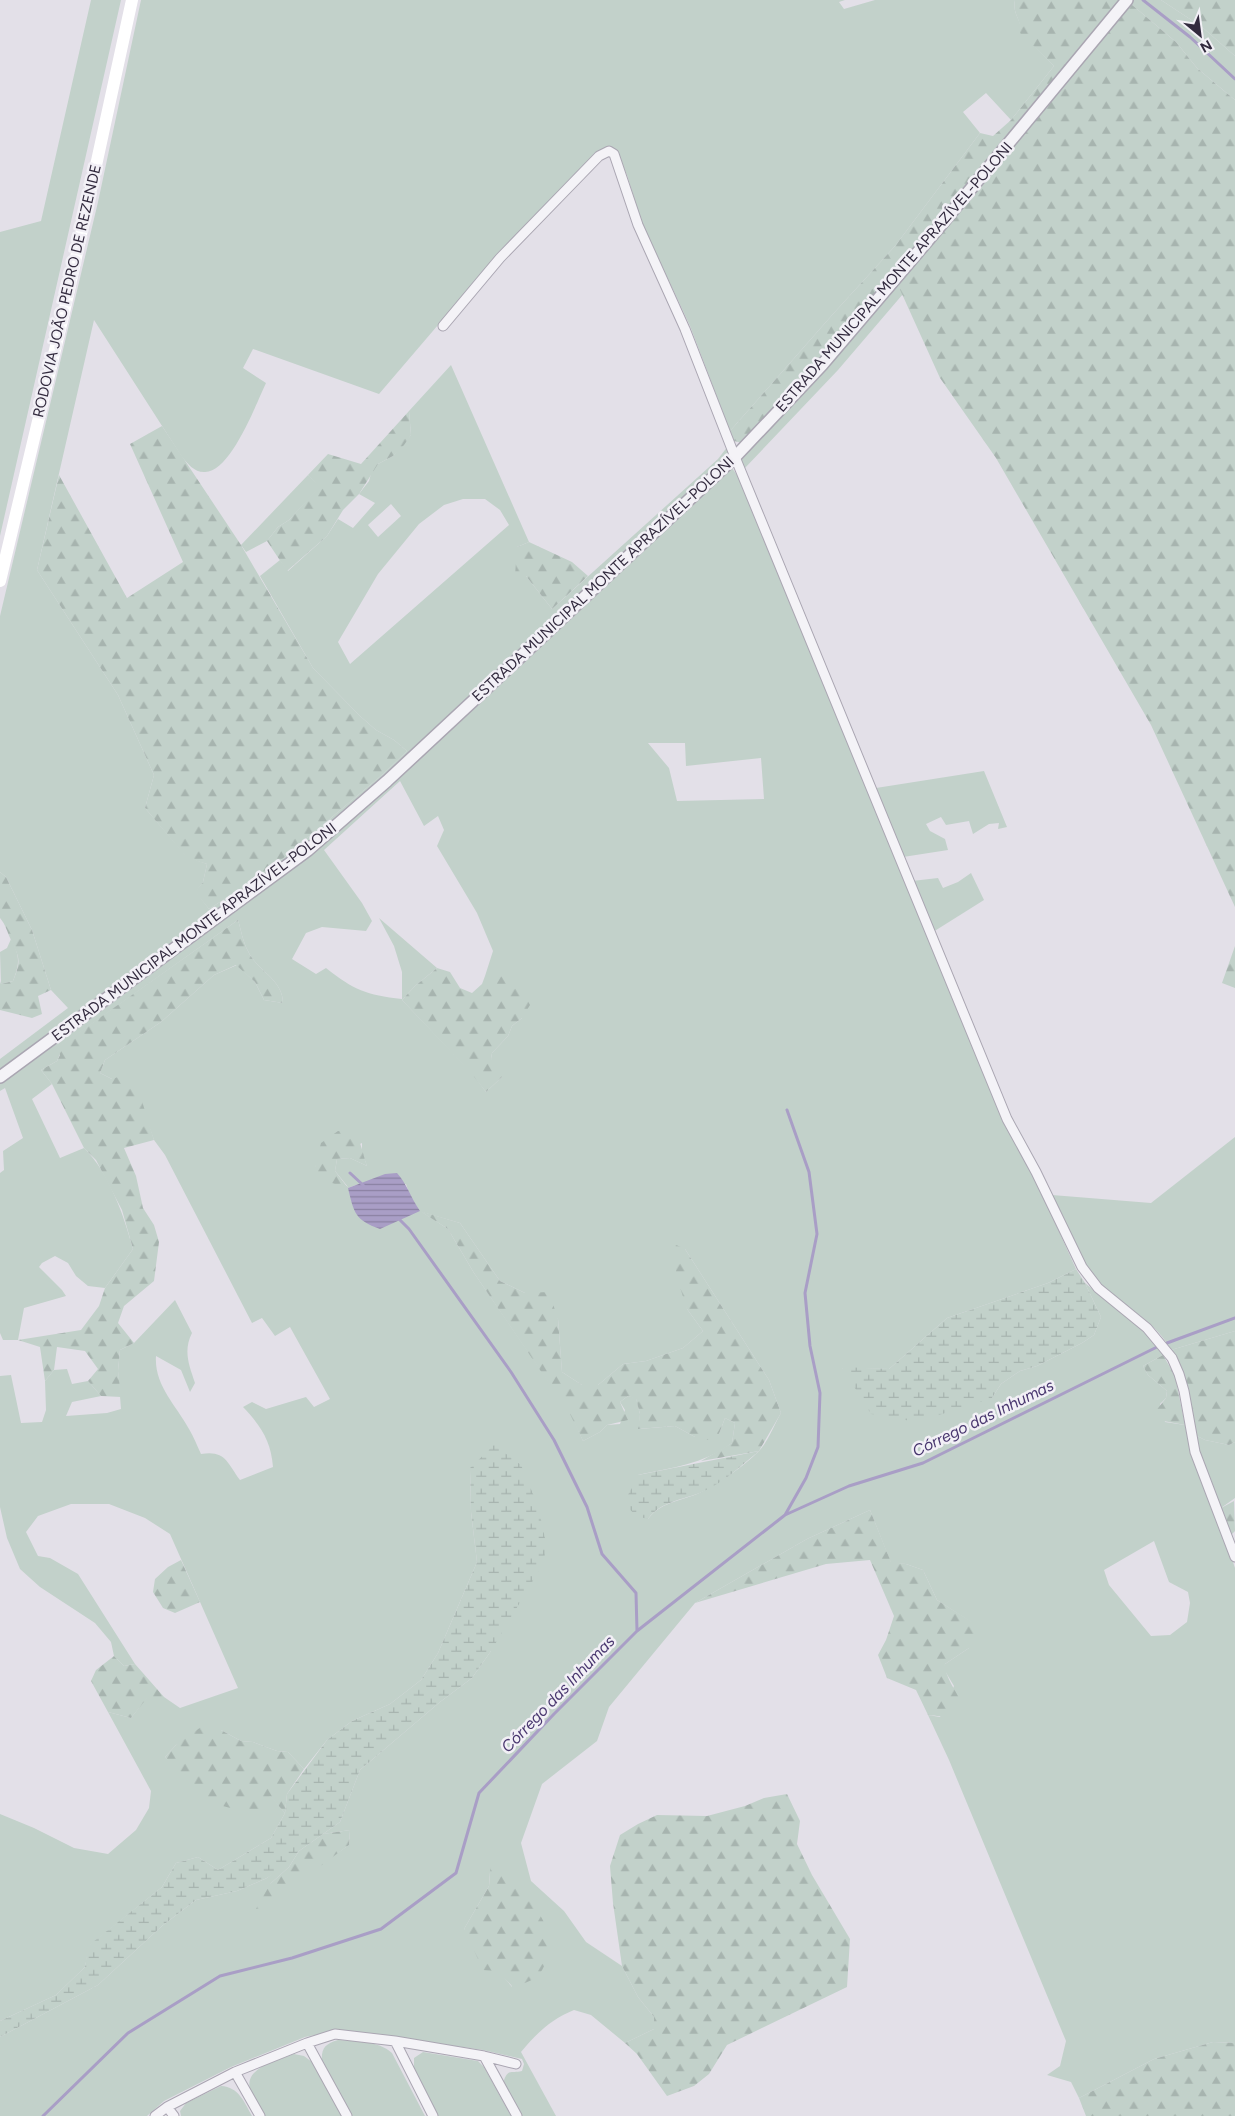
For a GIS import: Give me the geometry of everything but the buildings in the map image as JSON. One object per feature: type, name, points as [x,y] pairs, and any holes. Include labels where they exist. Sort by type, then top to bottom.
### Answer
[{"type":"main road","name":"RODOVIA JOÃO PEDRO DE REZENDE","points":[[0,581],[65,308],[132,0]]},
{"type":"street","name":"ESTRADA MUNICIPAL MONTE APRAZÍVEL-POLONI","points":[[0,1077],[308,850],[387,781],[734,457],[822,365],[941,225],[1127,0]]},
{"type":"street","points":[[443,326],[500,258],[599,156],[606,152],[612,152],[617,159],[638,225],[685,329],[734,457],[1007,1119],[1089,1278],[1147,1328],[1172,1358],[1180,1374],[1195,1452],[1235,1557]]},
{"type":"street","points":[[155,2116],[167,2106],[235,2072],[307,2043],[335,2034],[395,2041],[484,2056],[516,2064]]},
{"type":"street","points":[[395,2041],[433,2116]]},
{"type":"street","points":[[307,2043],[347,2116]]},
{"type":"street","points":[[484,2056],[517,2116]]},
{"type":"street","points":[[235,2072],[260,2116]]},
{"type":"street","points":[[167,2106],[174,2116]]},
{"type":"green space","points":[[91,0],[121,0],[0,536],[0,232],[41,221]]},
{"type":"green space","points":[[141,0],[845,0],[839,2],[844,9],[875,0],[1015,0],[1014,5],[1021,33],[1054,66],[1011,120],[986,93],[963,112],[980,133],[895,246],[730,431],[690,326],[642,223],[627,175],[619,157],[609,149],[497,256],[379,394],[253,349],[243,368],[266,383],[241,436],[223,462],[214,470],[197,471],[182,457],[94,320],[37,570],[118,695],[154,775],[145,808],[187,857],[207,864],[203,882],[196,892],[209,909],[268,871],[383,774],[407,751],[394,740],[376,730],[360,716],[313,668],[260,576],[280,560],[288,571],[327,536],[338,519],[353,528],[375,503],[359,494],[369,481],[372,470],[378,464],[393,456],[411,435],[409,411],[451,365],[529,542],[517,547],[526,576],[552,609],[718,459],[728,446],[730,455],[727,460],[306,849],[0,1073],[0,1059],[68,1008],[51,990],[32,930],[6,877],[0,872],[0,616],[98,202]],"holes":[[[463,499],[485,499],[500,510],[509,525],[350,664],[338,642],[378,574],[419,524],[444,505]],[[391,504],[401,516],[378,537],[368,525]]]},
{"type":"green space","points":[[1015,0],[1124,0],[819,361],[742,443],[734,441],[730,431],[895,246],[980,133],[993,136],[1011,120],[1054,66],[1020,33],[1020,24],[1014,5]]},
{"type":"green space","points":[[1134,0],[1161,0],[1202,27],[1235,56],[1235,100],[1197,68],[1176,42],[1131,4]]},
{"type":"green space","points":[[1161,0],[1235,0],[1235,56],[1202,27]]},
{"type":"green space","points":[[1131,4],[1176,42],[1197,68],[1235,100],[1235,907],[1151,725],[996,458],[940,378],[897,283]]},
{"type":"green space","points":[[897,283],[903,294],[838,370],[744,469],[738,460]]},
{"type":"green space","points":[[409,411],[411,435],[404,445],[393,456],[378,464],[359,494],[343,510],[327,536],[287,571],[267,541],[278,527],[289,520],[319,487],[308,475],[328,454],[361,464]]},
{"type":"green space","points":[[162,426],[241,545],[313,668],[360,716],[376,730],[394,740],[407,751],[383,774],[268,871],[209,909],[195,892],[203,882],[207,864],[187,858],[145,808],[154,775],[118,695],[37,570],[59,475],[127,598],[183,562],[130,444]]},
{"type":"green space","points":[[729,468],[732,468],[737,475],[1003,1120],[1033,1174],[1076,1269],[1048,1283],[947,1318],[889,1369],[842,1368],[992,1398],[1001,1384],[1020,1371],[1037,1366],[1094,1335],[1101,1317],[1085,1283],[1144,1331],[1163,1355],[1143,1366],[1148,1375],[1167,1391],[1166,1398],[1160,1404],[1165,1422],[1185,1425],[1194,1461],[1235,1568],[1235,2043],[1213,2042],[1154,2059],[1079,2098],[1071,2082],[1047,2075],[1060,2066],[1066,2041],[949,1760],[928,1715],[940,1717],[954,1686],[945,1671],[945,1664],[969,1648],[971,1622],[937,1600],[923,1570],[906,1564],[891,1563],[870,1510],[807,1539],[695,1603],[609,1707],[597,1741],[542,1784],[521,1843],[531,1881],[564,1911],[586,1942],[622,1966],[638,1997],[654,2017],[654,2029],[625,2043],[591,2015],[574,2010],[551,2023],[533,2039],[521,2052],[556,2116],[522,2116],[503,2083],[508,2073],[522,2071],[524,2064],[522,2059],[483,2050],[394,2037],[335,2031],[305,2037],[231,2067],[164,2101],[147,2116],[0,2116],[0,2037],[98,1985],[162,1926],[196,1900],[237,1891],[267,1878],[299,1851],[289,1867],[270,1884],[317,1867],[349,1845],[350,1830],[323,1834],[340,1822],[360,1770],[440,1702],[472,1678],[491,1651],[470,1468],[471,1512],[477,1562],[438,1653],[421,1680],[390,1704],[352,1721],[327,1740],[304,1769],[288,1752],[277,1751],[253,1742],[241,1741],[221,1730],[176,1745],[165,1757],[178,1768],[270,1795],[285,1813],[271,1838],[218,1870],[198,1857],[176,1863],[162,1887],[89,1946],[85,1967],[56,1995],[0,2021],[0,1814],[74,1848],[108,1854],[136,1830],[149,1808],[151,1791],[108,1712],[131,1718],[148,1696],[164,1697],[180,1708],[238,1688],[170,1534],[145,1518],[109,1504],[71,1504],[38,1516],[26,1532],[38,1556],[50,1558],[78,1574],[135,1664],[124,1666],[114,1656],[111,1642],[95,1623],[40,1587],[20,1569],[7,1538],[0,1507],[0,1376],[11,1375],[21,1423],[42,1422],[46,1410],[45,1381],[54,1370],[67,1369],[72,1384],[88,1381],[101,1396],[72,1402],[66,1416],[107,1413],[121,1409],[118,1371],[120,1350],[134,1343],[175,1300],[192,1333],[187,1352],[195,1383],[190,1392],[181,1370],[156,1356],[158,1376],[162,1386],[191,1432],[201,1454],[215,1454],[225,1459],[240,1480],[273,1467],[270,1449],[264,1434],[243,1407],[252,1402],[266,1409],[306,1397],[314,1407],[330,1399],[290,1327],[275,1336],[262,1318],[252,1323],[165,1155],[154,1140],[144,1112],[112,1079],[100,1073],[105,1060],[161,1022],[214,975],[237,965],[255,982],[264,1000],[283,1003],[279,988],[248,951],[238,920],[58,1048],[60,1054],[57,1061],[41,1070],[52,1084],[32,1099],[60,1158],[84,1148],[93,1158],[115,1195],[133,1249],[105,1288],[88,1286],[76,1276],[68,1263],[55,1256],[42,1263],[39,1267],[66,1296],[24,1308],[18,1340],[3,1340],[0,1333],[0,1173],[4,1170],[3,1151],[23,1138],[5,1088],[0,1091],[0,1081],[310,852]],"holes":[[[648,743],[685,743],[686,766],[761,758],[764,799],[677,801],[669,768]],[[400,781],[424,826],[438,816],[444,830],[437,846],[477,913],[493,951],[485,976],[501,976],[522,1018],[512,1026],[508,1036],[492,1053],[491,1059],[502,1077],[486,1092],[472,1073],[402,1000],[415,986],[437,968],[379,918],[394,946],[402,972],[402,999],[379,996],[361,990],[345,982],[326,968],[316,974],[292,959],[306,933],[322,927],[366,931],[372,921],[362,903],[324,850]],[[362,1143],[362,1152],[367,1166],[350,1158],[337,1159],[335,1171],[348,1187],[315,1166]],[[361,1183],[406,1184],[410,1196],[348,1188]],[[422,1212],[460,1223],[500,1281],[525,1293],[558,1319],[562,1372],[582,1385],[598,1385],[623,1364],[646,1361],[683,1348],[703,1331],[687,1309],[685,1249],[769,1380],[781,1413],[765,1443],[746,1463],[726,1478],[698,1494],[667,1504],[648,1519],[638,1475],[698,1461],[721,1450],[732,1443],[735,1423],[725,1418],[719,1434],[695,1437],[675,1426],[639,1429],[640,1414],[636,1398],[628,1396],[620,1402],[625,1410],[620,1424],[607,1425],[600,1432],[583,1441],[571,1414],[474,1273],[448,1229]],[[1154,1541],[1169,1582],[1188,1592],[1190,1603],[1187,1622],[1170,1635],[1151,1636],[1109,1585],[1104,1570]],[[490,1872],[512,1987],[464,1929],[489,1886]]]},
{"type":"green space","points":[[308,475],[320,487],[289,520],[278,527],[267,541],[246,552],[241,545]]},
{"type":"green space","points":[[529,542],[572,562],[588,576],[552,609],[526,576],[515,576],[517,547]]},
{"type":"green space","points":[[984,771],[1007,827],[998,829],[999,823],[989,824],[973,834],[969,821],[946,825],[941,817],[926,824],[930,831],[945,839],[948,850],[903,857],[876,788]]},
{"type":"green space","points":[[0,872],[6,877],[32,930],[51,990],[38,996],[42,1014],[32,1018],[0,1010],[0,981],[1,984],[13,981],[18,960],[4,923],[0,918]]},
{"type":"green space","points":[[971,873],[984,900],[933,932],[912,881],[938,878],[943,888],[958,882]]},
{"type":"green space","points":[[238,920],[248,951],[279,988],[283,1003],[264,1000],[255,982],[236,965],[214,975],[161,1022],[105,1060],[100,1073],[112,1079],[133,1072],[154,1140],[124,1148],[136,1176],[143,1208],[154,1225],[159,1242],[154,1281],[124,1306],[118,1323],[134,1343],[120,1350],[118,1371],[121,1397],[101,1396],[88,1381],[98,1369],[85,1351],[57,1347],[54,1370],[45,1381],[40,1347],[18,1340],[81,1330],[99,1306],[105,1288],[133,1249],[122,1210],[96,1160],[84,1148],[52,1084],[41,1070],[57,1061],[60,1055],[57,1048]]},
{"type":"green space","points":[[11,939],[18,960],[17,969],[13,981],[1,984],[0,952],[7,948]]},
{"type":"green space","points":[[1235,946],[1235,988],[1222,983]]},
{"type":"green space","points":[[437,968],[450,972],[460,988],[472,993],[482,984],[485,976],[501,976],[518,981],[530,1005],[522,1018],[512,1026],[508,1036],[492,1053],[491,1059],[501,1064],[502,1077],[486,1092],[471,1073],[402,1000],[415,986]]},
{"type":"green space","points":[[338,1131],[355,1131],[367,1166],[350,1158],[337,1159],[335,1171],[348,1188],[322,1180],[315,1166],[321,1143]]},
{"type":"green space","points":[[1235,1137],[1235,1331],[1171,1350],[1155,1328],[1090,1275],[1052,1195],[1151,1203]]},
{"type":"green space","points":[[420,1211],[460,1223],[500,1281],[525,1293],[549,1292],[558,1319],[562,1372],[582,1385],[598,1385],[623,1364],[646,1361],[683,1348],[703,1331],[687,1309],[677,1278],[672,1243],[685,1249],[769,1380],[781,1413],[759,1451],[701,1461],[732,1443],[735,1423],[725,1418],[719,1434],[709,1440],[695,1437],[675,1426],[638,1429],[640,1414],[636,1399],[628,1396],[620,1402],[628,1420],[607,1425],[600,1432],[583,1441],[570,1414],[474,1273],[448,1229]]},
{"type":"green space","points":[[1076,1269],[1085,1283],[1101,1317],[1094,1335],[1037,1366],[1020,1371],[1001,1384],[992,1398],[917,1422],[871,1414],[842,1367],[889,1369],[947,1318],[1048,1283]]},
{"type":"green space","points":[[1235,1331],[1235,1442],[1229,1445],[1205,1440],[1195,1435],[1189,1392],[1184,1374],[1171,1350]]},
{"type":"green space","points":[[1163,1355],[1175,1376],[1185,1425],[1158,1420],[1155,1412],[1166,1398],[1167,1391],[1148,1375],[1143,1366]]},
{"type":"green space","points":[[1195,1435],[1205,1440],[1229,1445],[1235,1442],[1235,1498],[1221,1508],[1199,1452]]},
{"type":"green space","points":[[494,1445],[521,1465],[538,1506],[546,1543],[544,1562],[491,1651],[472,1678],[440,1702],[360,1770],[340,1822],[299,1851],[279,1870],[267,1878],[237,1891],[196,1900],[162,1926],[98,1985],[0,2037],[0,2021],[56,1995],[85,1967],[88,1946],[162,1887],[176,1863],[198,1857],[218,1870],[271,1838],[285,1813],[287,1794],[327,1740],[352,1721],[390,1704],[421,1680],[438,1653],[477,1562],[471,1512],[470,1468]]},
{"type":"green space","points":[[759,1451],[717,1484],[702,1492],[659,1508],[648,1519],[636,1516],[624,1503],[638,1475]]},
{"type":"green space","points":[[1234,1501],[1235,1531],[1231,1535],[1221,1508]]},
{"type":"green space","points":[[870,1510],[891,1562],[906,1564],[923,1570],[937,1600],[972,1622],[979,1637],[969,1648],[945,1664],[948,1678],[961,1702],[947,1715],[928,1715],[916,1690],[887,1678],[878,1655],[886,1640],[894,1616],[870,1560],[826,1564],[695,1603],[807,1539]]},
{"type":"green space","points":[[181,1560],[200,1602],[175,1613],[163,1608],[153,1592],[155,1579],[168,1567]]},
{"type":"green space","points":[[114,1656],[124,1666],[135,1664],[164,1697],[148,1697],[131,1718],[108,1712],[91,1681],[96,1670]]},
{"type":"green space","points":[[201,1727],[221,1730],[241,1741],[253,1742],[277,1751],[288,1752],[304,1769],[287,1794],[285,1813],[270,1796],[258,1815],[211,1803],[165,1757],[176,1745]]},
{"type":"green space","points":[[787,1794],[800,1821],[797,1844],[812,1875],[850,1939],[847,1987],[727,2045],[709,2074],[694,2086],[667,2096],[637,2054],[625,2043],[654,2029],[654,2017],[638,1997],[622,1966],[610,1866],[620,1835],[657,1815],[707,1816],[745,1806],[764,1798]]},
{"type":"green space","points":[[350,1830],[349,1845],[252,1916],[270,1884],[289,1867],[299,1851],[323,1834]]},
{"type":"green space","points":[[491,1863],[535,1908],[547,1930],[550,1942],[545,1964],[539,1974],[526,1983],[513,1987],[497,1971],[483,1970],[464,1929],[489,1886]]},
{"type":"green space","points":[[338,2040],[374,2044],[392,2053],[425,2116],[352,2116],[322,2062],[322,2053],[325,2047]]},
{"type":"green space","points":[[1213,2042],[1235,2043],[1235,2116],[1086,2116],[1079,2098],[1154,2059]]},
{"type":"green space","points":[[423,2052],[478,2061],[484,2067],[511,2116],[438,2116],[414,2068],[414,2058]]},
{"type":"green space","points":[[294,2054],[304,2056],[312,2062],[342,2116],[265,2116],[250,2089],[252,2075],[272,2062]]},
{"type":"green space","points":[[221,2086],[237,2092],[252,2116],[181,2116],[180,2111],[186,2103]]},
{"type":"shaded area","points":[[397,1173],[420,1211],[380,1229],[360,1219],[354,1210],[348,1188],[385,1174]]},
{"type":"waterway","points":[[1143,0],[1190,37],[1235,79]]},
{"type":"waterway","points":[[785,1515],[806,1478],[818,1447],[820,1393],[810,1346],[805,1293],[817,1234],[809,1172],[787,1110]]},
{"type":"waterway","points":[[350,1173],[364,1186]]},
{"type":"waterway","points":[[398,1218],[409,1229],[511,1372],[554,1440],[587,1507],[602,1554],[636,1593],[637,1631]]},
{"type":"waterway","name":"Córrego das Inhumas","points":[[1167,1343],[1235,1318]]},
{"type":"waterway","name":"Córrego das Inhumas","points":[[43,2116],[128,2033],[220,1976],[292,1958],[381,1929],[456,1873],[479,1793],[637,1631],[785,1515],[849,1486],[923,1463],[1157,1347]]}]
